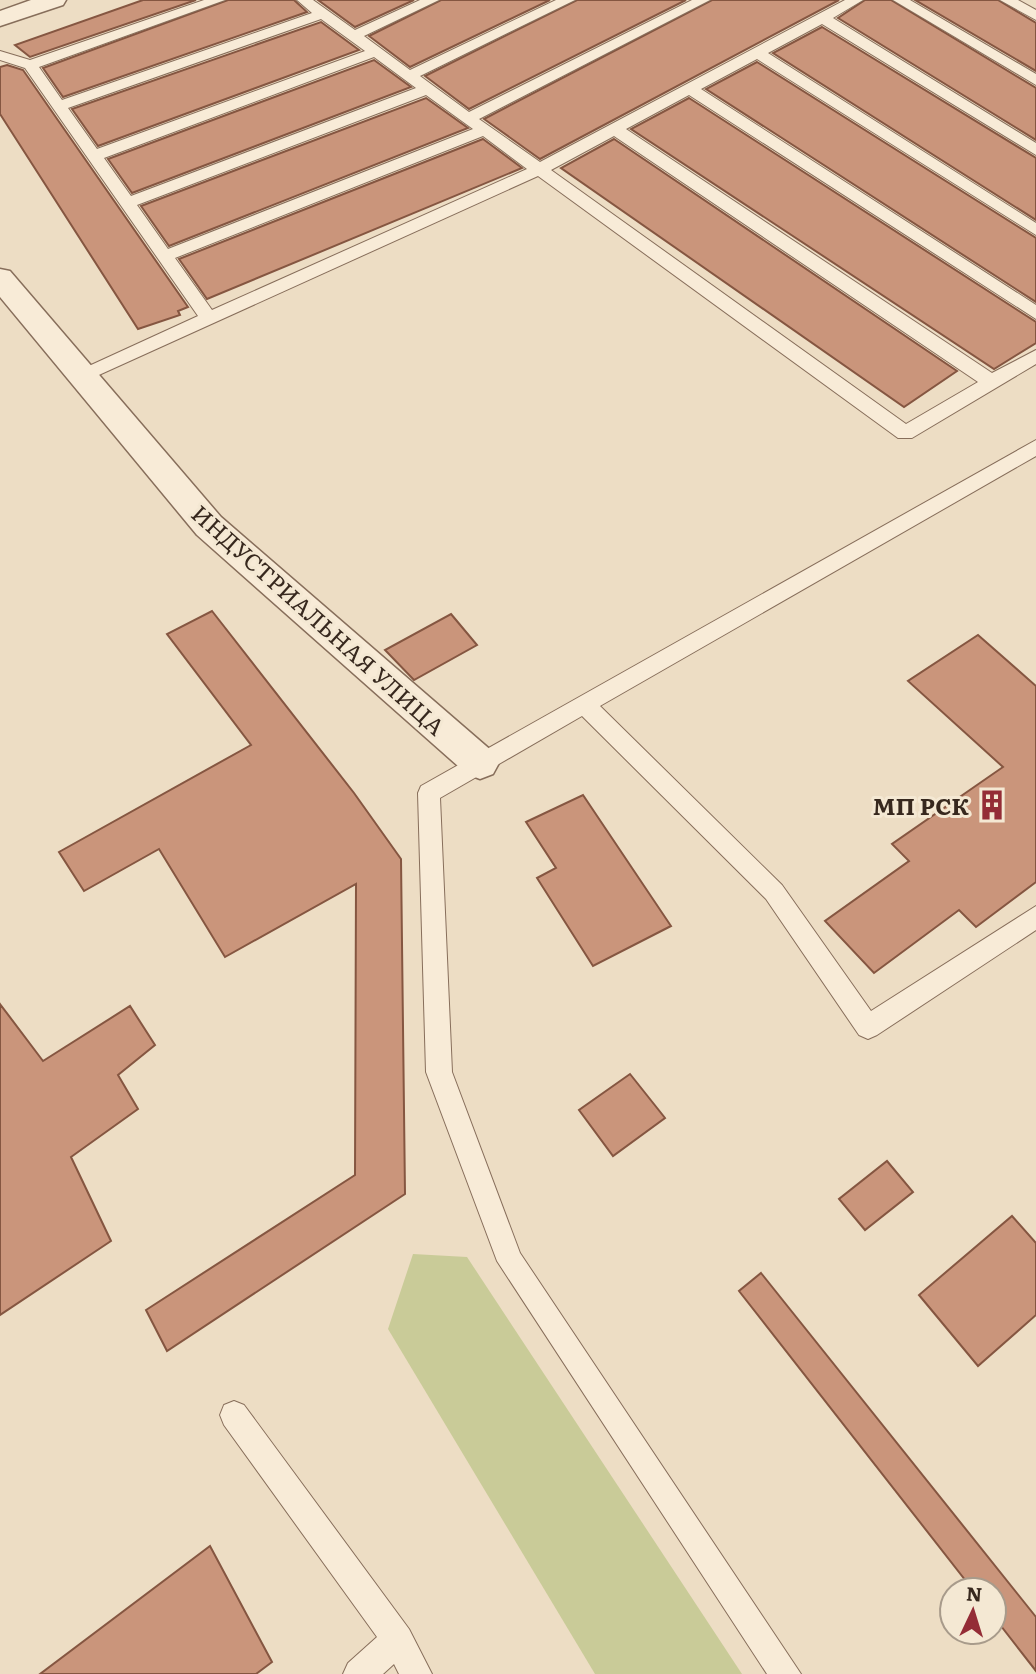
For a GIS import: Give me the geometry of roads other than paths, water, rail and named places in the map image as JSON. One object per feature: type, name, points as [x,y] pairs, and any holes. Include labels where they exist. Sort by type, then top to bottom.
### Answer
[{"type":"street","points":[[0,19],[54,0]]},
{"type":"street","name":"ИНДУСТРИАЛЬНАЯ УЛИЦА","points":[[0,278],[209,526],[480,763]]},
{"type":"lane","points":[[30,65],[218,0]]},
{"type":"lane","points":[[303,0],[905,433],[1036,356]]},
{"type":"lane","points":[[353,36],[432,0]]},
{"type":"lane","points":[[410,76],[568,0]]},
{"type":"lane","points":[[469,118],[703,0]]},
{"type":"lane","points":[[84,375],[540,169],[856,0]]},
{"type":"lane","points":[[900,0],[1036,80]]},
{"type":"lane","points":[[1007,0],[1036,16]]},
{"type":"lane","points":[[59,106],[323,14]]},
{"type":"lane","points":[[822,18],[1036,150]]},
{"type":"lane","points":[[94,156],[376,52]]},
{"type":"lane","points":[[757,53],[1036,230]]},
{"type":"lane","points":[[0,55],[30,65],[209,319]]},
{"type":"lane","points":[[127,203],[427,89]]},
{"type":"lane","points":[[690,89],[1036,313]]},
{"type":"lane","points":[[615,129],[992,382]]},
{"type":"lane","points":[[165,256],[485,130]]},
{"type":"lane","points":[[785,1674],[510,1261],[439,1072],[429,793],[1036,447]]},
{"type":"lane","points":[[584,704],[774,892],[868,1027],[1036,917]]},
{"type":"lane","points":[[234,1415],[398,1640],[416,1674]]},
{"type":"lane","points":[[359,1674],[398,1640]]},
{"type":"place","name":"МП РСК","points":[[992,805]]}]
